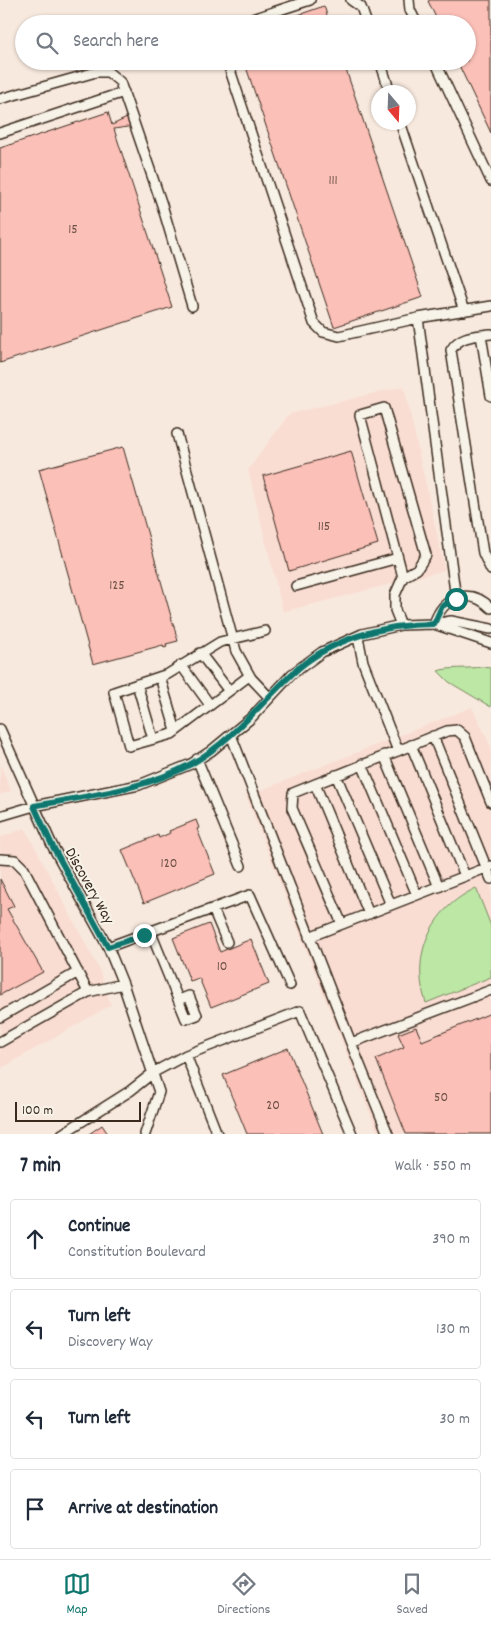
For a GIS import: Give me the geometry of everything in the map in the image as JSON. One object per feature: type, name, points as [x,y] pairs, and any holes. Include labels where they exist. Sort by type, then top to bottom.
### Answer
[{"type":"street","points":[[264,15],[310,0]]},
{"type":"street","points":[[351,0],[361,7],[364,15]]},
{"type":"street","points":[[409,0],[412,15]]},
{"type":"street","points":[[230,70],[314,324],[323,332],[339,336],[418,318],[491,306]]},
{"type":"street","points":[[383,70],[388,85]]},
{"type":"street","points":[[439,70],[491,181]]},
{"type":"street","points":[[0,98],[96,72],[108,72],[115,76],[124,92],[192,306]]},
{"type":"street","points":[[0,132],[124,92]]},
{"type":"street","points":[[403,130],[464,311]]},
{"type":"street","points":[[418,318],[456,599]]},
{"type":"street","points":[[491,334],[463,338],[456,342],[451,350],[483,553],[491,570]]},
{"type":"street","points":[[481,335],[491,396]]},
{"type":"street","points":[[401,625],[395,610],[395,595],[403,577],[360,415],[384,408],[426,555],[417,570],[403,577]]},
{"type":"street","points":[[177,434],[236,651],[249,676],[269,697]]},
{"type":"street","points":[[296,586],[398,558]]},
{"type":"street","points":[[434,624],[442,606],[456,599],[475,598],[491,608]]},
{"type":"street","points":[[0,816],[34,806],[138,785],[171,774],[197,759],[231,735],[251,718],[292,674],[322,652],[367,632],[401,625],[434,624],[451,621],[491,628]]},
{"type":"street","points":[[434,624],[491,643]]},
{"type":"street","points":[[249,676],[176,731],[129,746],[114,692],[160,677],[220,642],[265,631]]},
{"type":"street","points":[[358,637],[363,662],[398,750]]},
{"type":"street","points":[[200,653],[229,691]]},
{"type":"street","points":[[181,665],[210,705]]},
{"type":"street","points":[[160,677],[176,731]]},
{"type":"street","points":[[137,684],[153,739]]},
{"type":"street","name":"Discovery Way","points":[[0,729],[52,845],[108,947],[123,984],[154,1072],[159,1092],[145,1134]]},
{"type":"street","points":[[342,924],[291,801],[293,793],[433,736],[447,731],[461,731],[491,802]]},
{"type":"street","points":[[231,735],[388,1134]]},
{"type":"street","points":[[433,736],[489,867],[491,879]]},
{"type":"street","points":[[411,745],[465,876]]},
{"type":"street","points":[[384,755],[439,887]]},
{"type":"street","points":[[197,759],[240,866]]},
{"type":"street","points":[[362,764],[417,895]]},
{"type":"street","points":[[336,775],[391,905]]},
{"type":"street","points":[[315,784],[369,914]]},
{"type":"street","points":[[0,859],[15,860],[24,869],[88,992]]},
{"type":"street","points":[[309,937],[489,867]]},
{"type":"street","points":[[108,947],[151,933],[250,895],[290,985]]},
{"type":"street","points":[[213,909],[227,942]]},
{"type":"street","points":[[151,933],[178,1000]]},
{"type":"street","points":[[0,1017],[78,972]]},
{"type":"street","points":[[0,1042],[88,992],[123,984]]},
{"type":"street","points":[[351,1043],[491,990]]},
{"type":"street","points":[[62,1134],[130,1091],[154,1072],[186,1056],[300,1011],[352,1134]]},
{"type":"street","points":[[186,1056],[216,1134]]},
{"type":"shaded area","points":[[404,386],[445,570],[283,612],[248,470],[289,414]]},
{"type":"shaded area","points":[[472,707],[491,747],[491,1134],[378,1134],[246,796]]},
{"type":"shaded area","points":[[0,764],[11,791],[0,795]]},
{"type":"shaded area","points":[[25,828],[99,969],[111,1005],[0,1069],[0,838]]},
{"type":"green space","points":[[491,668],[491,707],[449,682],[438,671],[447,669]]},
{"type":"green space","points":[[476,888],[491,926],[491,977],[426,1003],[421,968],[423,951],[428,935],[436,921],[447,908],[460,897]]},
{"type":"building","points":[[491,0],[491,133],[461,70],[476,70],[476,15],[435,15],[428,1]]},
{"type":"building","points":[[324,6],[327,15],[298,15]]},
{"type":"building","points":[[247,70],[346,70],[423,297],[334,327]]},
{"type":"building","points":[[108,112],[112,125],[131,116],[134,126],[114,129],[172,307],[0,363],[0,148]]},
{"type":"building","points":[[123,447],[178,641],[166,644],[167,647],[164,648],[163,645],[93,664],[39,469]]},
{"type":"building","points":[[351,451],[378,544],[289,571],[263,476]]},
{"type":"building","points":[[196,820],[199,828],[197,829],[215,874],[144,903],[122,850],[158,835],[159,838],[170,833],[169,831]]},
{"type":"building","points":[[0,879],[14,906],[7,909],[43,972],[0,995]]},
{"type":"building","points":[[209,924],[220,952],[251,939],[269,984],[211,1007],[199,978],[190,981],[173,938]]},
{"type":"building","points":[[491,1013],[491,1134],[406,1134],[376,1059],[404,1047],[398,1034],[416,1027],[422,1041]]},
{"type":"building","points":[[288,1048],[323,1134],[247,1134],[223,1075]]},
{"type":"building","points":[[102,1125],[108,1134],[89,1134]]},
{"type":"route","points":[[144,935],[108,947],[52,845],[34,806],[138,785],[171,774],[211,751],[231,735],[251,718],[269,697],[275,694],[278,688],[292,674],[322,652],[367,632],[409,624],[434,624],[442,606],[448,601],[456,599]]}]
